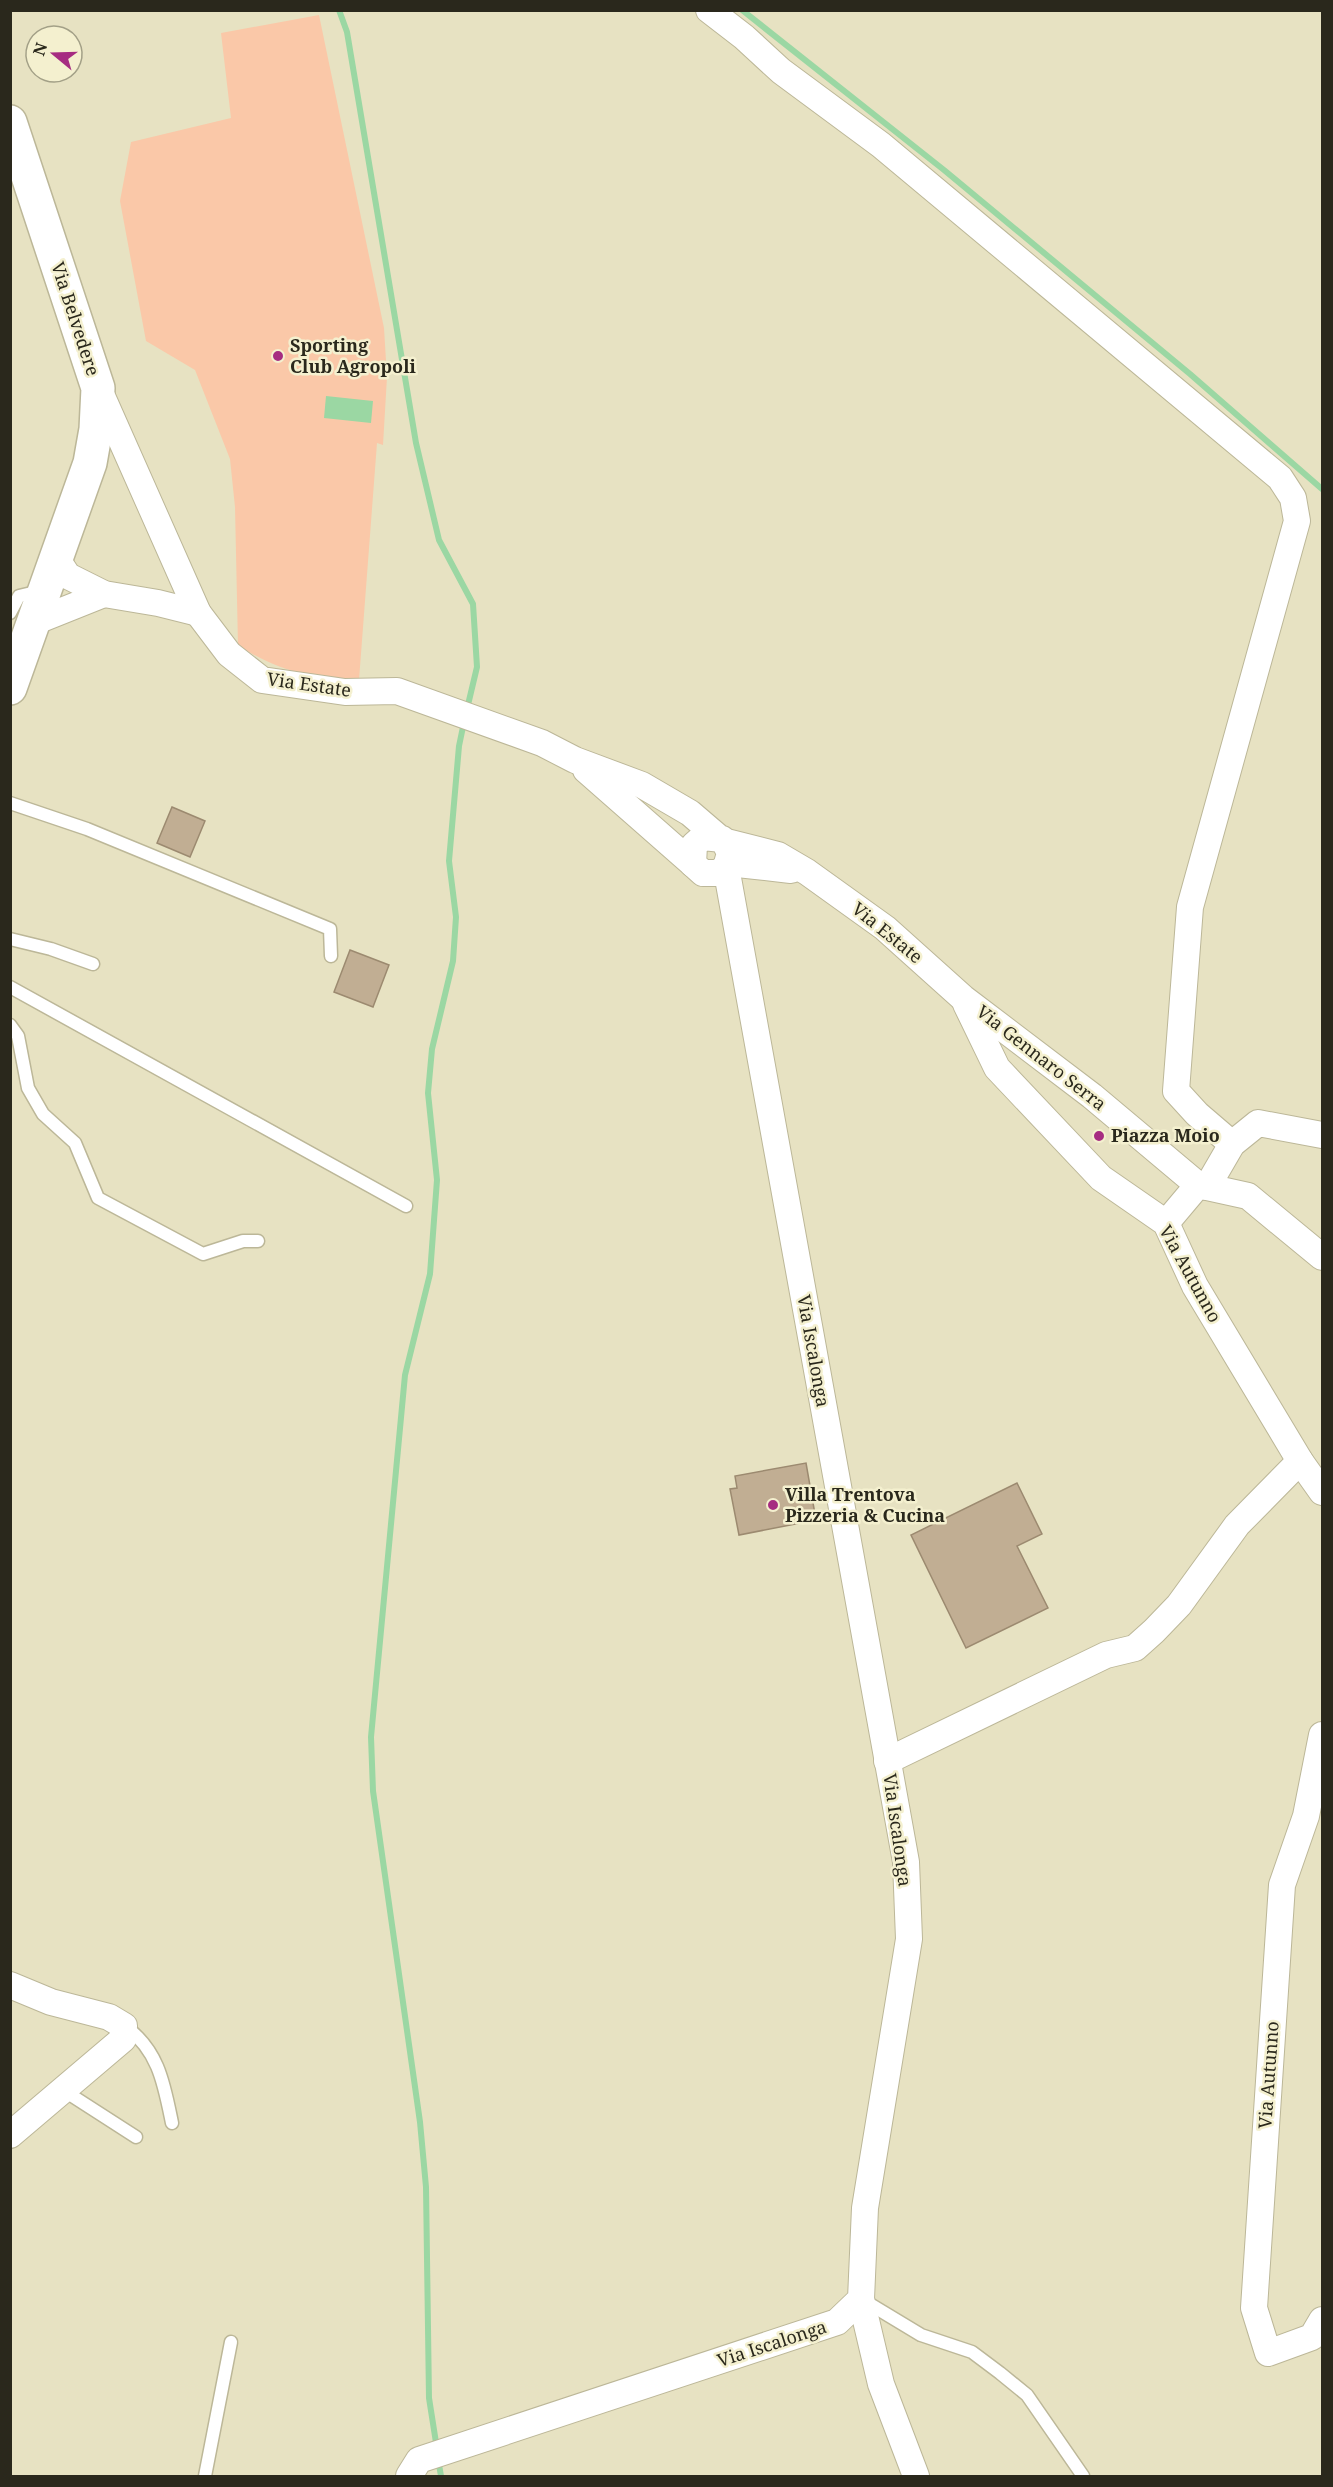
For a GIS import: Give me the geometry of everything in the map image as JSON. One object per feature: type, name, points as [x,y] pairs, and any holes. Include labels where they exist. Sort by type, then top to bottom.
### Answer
[{"type":"street","points":[[709,10],[744,37],[781,71],[881,145],[1034,271],[1280,478],[1293,498],[1297,521],[1190,907],[1176,1090],[1197,1114],[1232,1144]]},
{"type":"street","name":"Via Belvedere","points":[[10,122],[16,157],[98,388],[96,429],[90,463],[46,589],[22,618],[10,688]]},
{"type":"street","name":"Via Estate","points":[[98,388],[198,613],[229,654],[262,680],[345,692],[397,692],[542,743],[575,760],[642,785],[690,813],[716,858]]},
{"type":"street","points":[[56,558],[68,576],[104,594],[158,603],[198,613]]},
{"type":"street","points":[[22,618],[104,594]]},
{"type":"street","name":"Via Estate","points":[[575,760],[716,858],[807,872],[885,928],[963,998]]},
{"type":"street","name":"Via Iscalonga","points":[[417,2467],[451,2449],[837,2322],[861,2299],[865,2208],[909,1939],[906,1862],[735,913],[716,858]]},
{"type":"street","name":"Via Gennaro Serra","points":[[963,998],[1092,1096],[1203,1186],[1248,1196],[1323,1257]]},
{"type":"street","name":"Via Autunno","points":[[963,998],[998,1068],[1101,1178],[1166,1223],[1195,1286],[1300,1461],[1323,1492]]},
{"type":"street","points":[[1166,1223],[1203,1186],[1232,1144],[1258,1123],[1323,1135]]},
{"type":"street","points":[[887,1761],[1106,1655],[1135,1648],[1179,1605],[1237,1525],[1300,1461]]},
{"type":"street","name":"Via Autunno","points":[[1323,1735],[1306,1816],[1282,1885],[1254,2308],[1268,2353],[1312,2337],[1323,2320]]},
{"type":"street","points":[[10,1985],[51,2002],[109,2017],[124,2026],[123,2039],[10,2134]]},
{"type":"street","points":[[861,2299],[881,2384],[916,2476]]},
{"type":"lane","points":[[10,803],[87,829],[330,929],[331,956]]},
{"type":"lane","points":[[10,939],[51,949],[93,964]]},
{"type":"lane","points":[[10,987],[406,1206]]},
{"type":"lane","points":[[10,1025],[18,1035],[28,1088],[43,1114],[75,1143],[98,1198],[202,1254],[243,1240],[258,1241]]},
{"type":"lane","points":[[124,2026],[141,2038],[163,2076],[172,2123]]},
{"type":"lane","points":[[63,2090],[136,2137]]},
{"type":"lane","points":[[861,2299],[921,2335],[972,2352],[1000,2373],[1027,2395],[1083,2476]]},
{"type":"lane","points":[[206,2476],[231,2342]]},
{"type":"shaded area","name":"Sporting Club Agropoli","points":[[319,15],[384,328],[387,377],[383,445],[377,443],[359,680],[296,672],[267,662],[238,645],[235,507],[230,459],[195,370],[146,341],[120,201],[131,142],[231,118],[221,33]]},
{"type":"shaded area","points":[[326,396],[373,401],[371,423],[324,418]]},
{"type":"building","points":[[172,807],[205,821],[190,857],[157,843]]},
{"type":"building","points":[[350,950],[389,965],[373,1007],[334,992]]},
{"type":"building","name":"Villa Trentova Pizzeria & Cucina","points":[[806,1463],[816,1520],[739,1535],[730,1489],[737,1488],[735,1476]]},
{"type":"building","points":[[1017,1483],[1042,1534],[1017,1546],[1048,1608],[966,1648],[911,1535]]},
{"type":"waterway","points":[[339,10],[347,32],[416,443],[439,540],[473,604],[477,667],[467,709]]},
{"type":"waterway","points":[[742,10],[944,170],[1190,374],[1322,489]]},
{"type":"waterway","points":[[437,2449],[429,2398],[426,2187],[420,2122],[373,1791],[371,1737],[405,1375],[430,1274],[437,1180],[428,1093],[432,1049],[453,961],[456,917],[449,861],[459,746],[464,722]]},
{"type":"waterway","points":[[438,2459],[441,2476]]},
{"type":"place","name":"Sporting Club Agropoli","points":[[278,356]]},
{"type":"place","name":"Piazza Moio","points":[[1099,1136]]},
{"type":"place","name":"Villa Trentova Pizzeria & Cucina","points":[[773,1505]]}]
